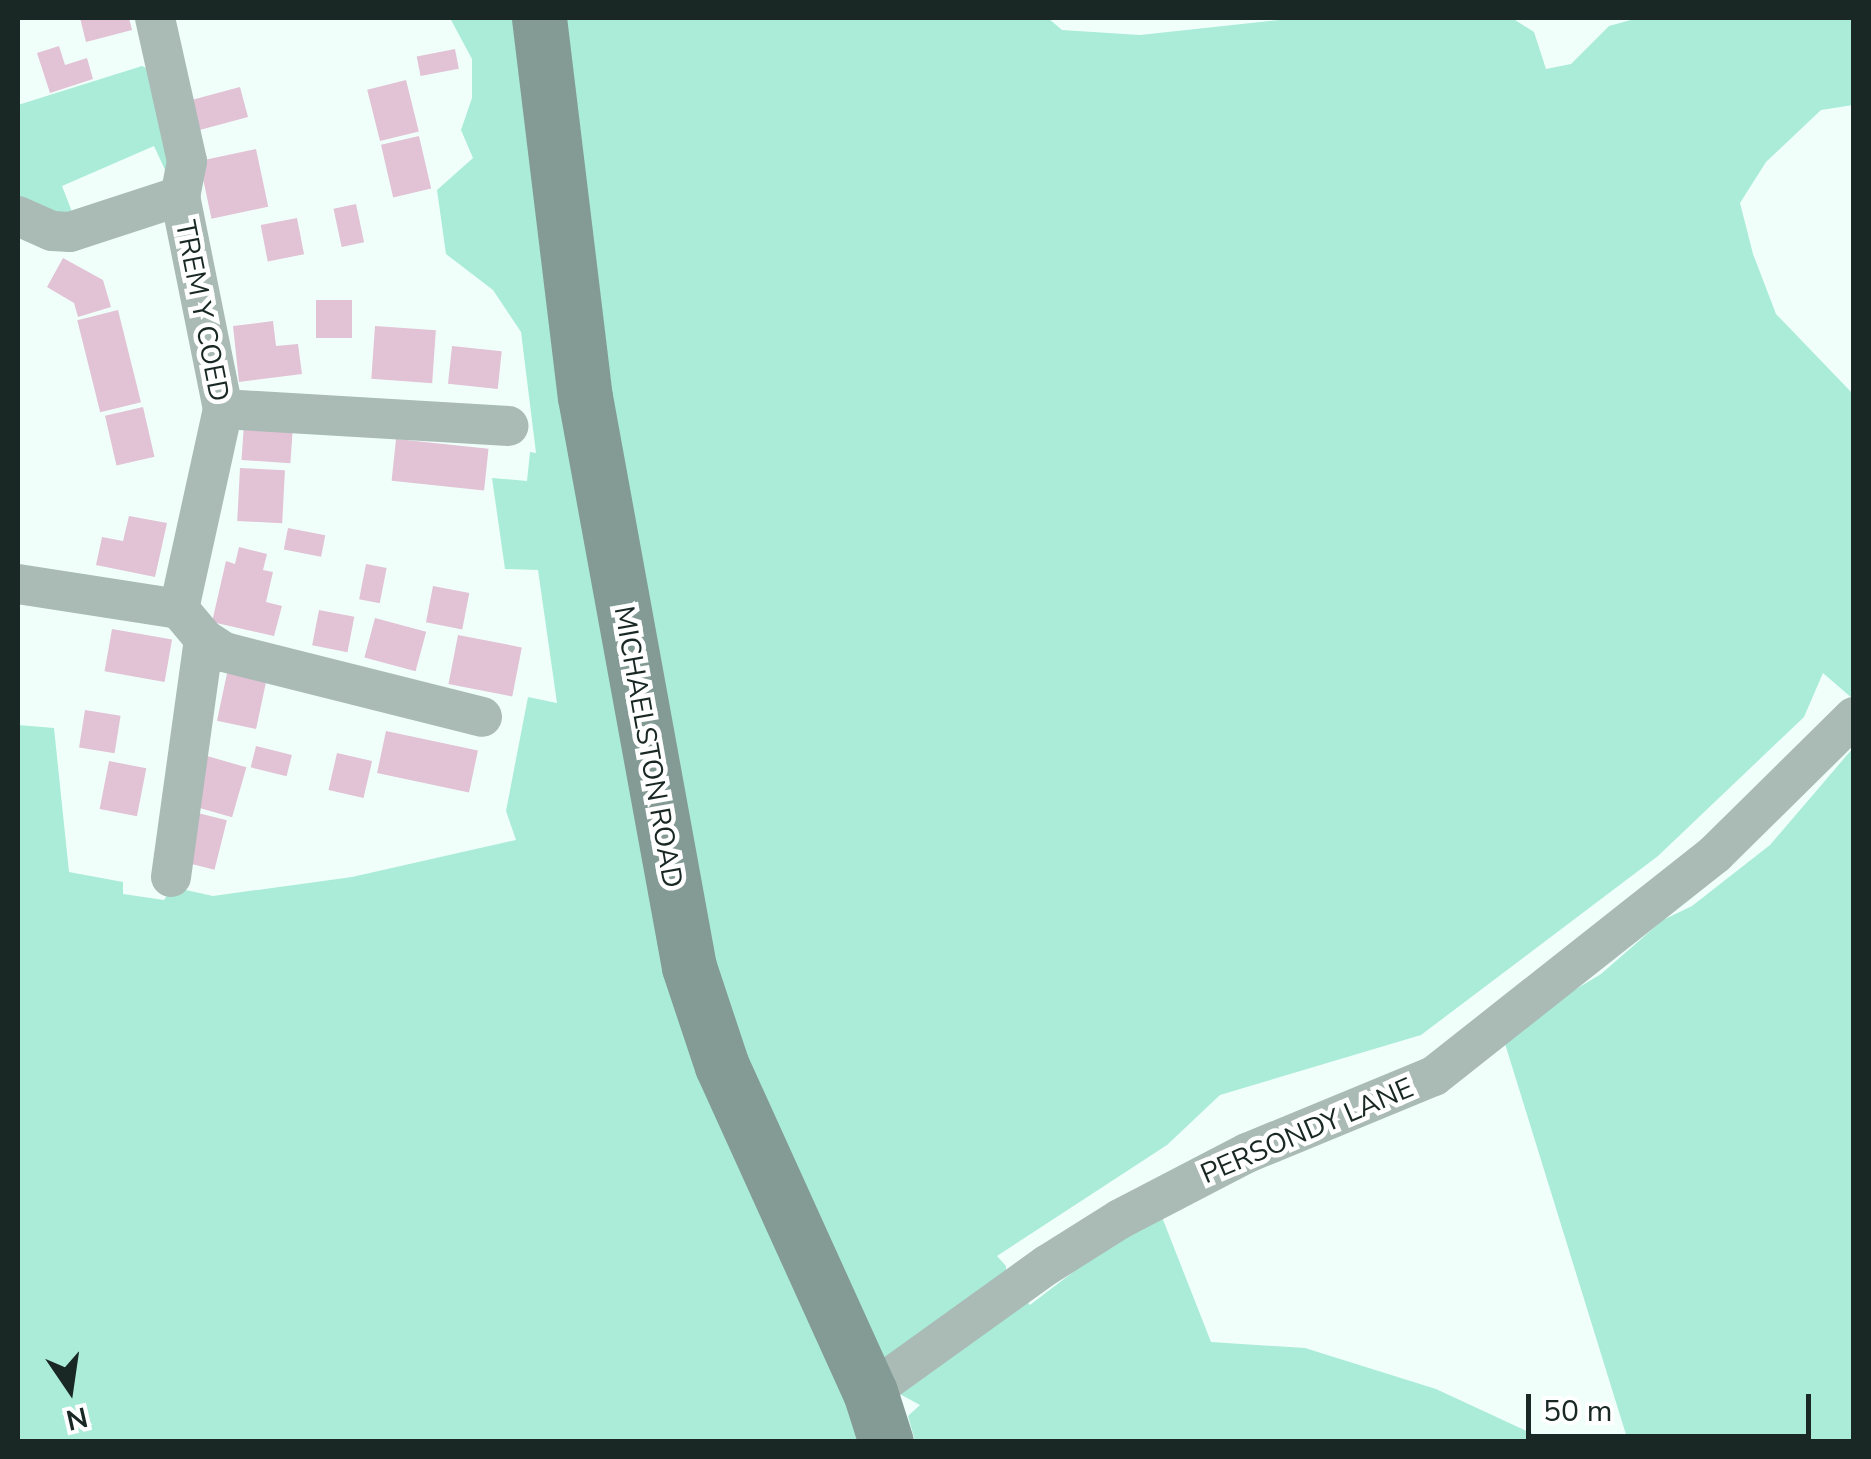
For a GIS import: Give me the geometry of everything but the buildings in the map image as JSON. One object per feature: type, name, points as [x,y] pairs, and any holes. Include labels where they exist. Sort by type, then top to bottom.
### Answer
[{"type":"street","points":[[155,18],[188,161],[180,196]]},
{"type":"street","name":"MICHAELSTON ROAD","points":[[539,18],[585,397],[690,966],[722,1066],[878,1417]]},
{"type":"street","name":"TREM Y COED","points":[[18,216],[52,231],[70,232],[180,196],[223,410],[179,609]]},
{"type":"street","points":[[223,410],[508,426]]},
{"type":"street","points":[[18,584],[179,609],[204,639],[224,652],[482,716]]},
{"type":"street","points":[[171,876],[204,639]]},
{"type":"street","name":"PERSONDY LANE","points":[[878,1417],[1120,1219],[1247,1153],[1434,1076],[1714,854],[1854,716]]},
{"type":"green space","points":[[450,18],[1048,18],[1062,30],[1140,35],[1298,18],[1512,18],[1534,32],[1546,69],[1571,64],[1609,26],[1638,18],[1853,18],[1853,105],[1821,110],[1766,162],[1740,203],[1753,254],[1776,314],[1853,394],[1853,699],[1823,673],[1804,717],[1658,856],[1421,1035],[1220,1095],[1167,1145],[997,1256],[1006,1266],[1006,1279],[1030,1305],[1158,1207],[1211,1342],[1305,1348],[1436,1389],[1548,1441],[915,1441],[908,1416],[920,1405],[896,1392],[875,1441],[18,1441],[18,725],[54,728],[69,872],[123,882],[123,894],[164,900],[172,887],[213,896],[352,877],[516,840],[506,811],[528,697],[557,703],[538,570],[505,569],[492,478],[527,481],[530,452],[536,453],[521,332],[493,290],[446,254],[437,190],[473,158],[461,130],[472,98],[472,59]]},
{"type":"green space","points":[[142,66],[150,70],[176,153],[166,172],[154,146],[62,186],[72,212],[64,215],[18,198],[18,105]]},
{"type":"green space","points":[[1853,748],[1853,1441],[1628,1441],[1502,1034],[1601,974],[1663,920],[1692,906],[1770,845]]}]
